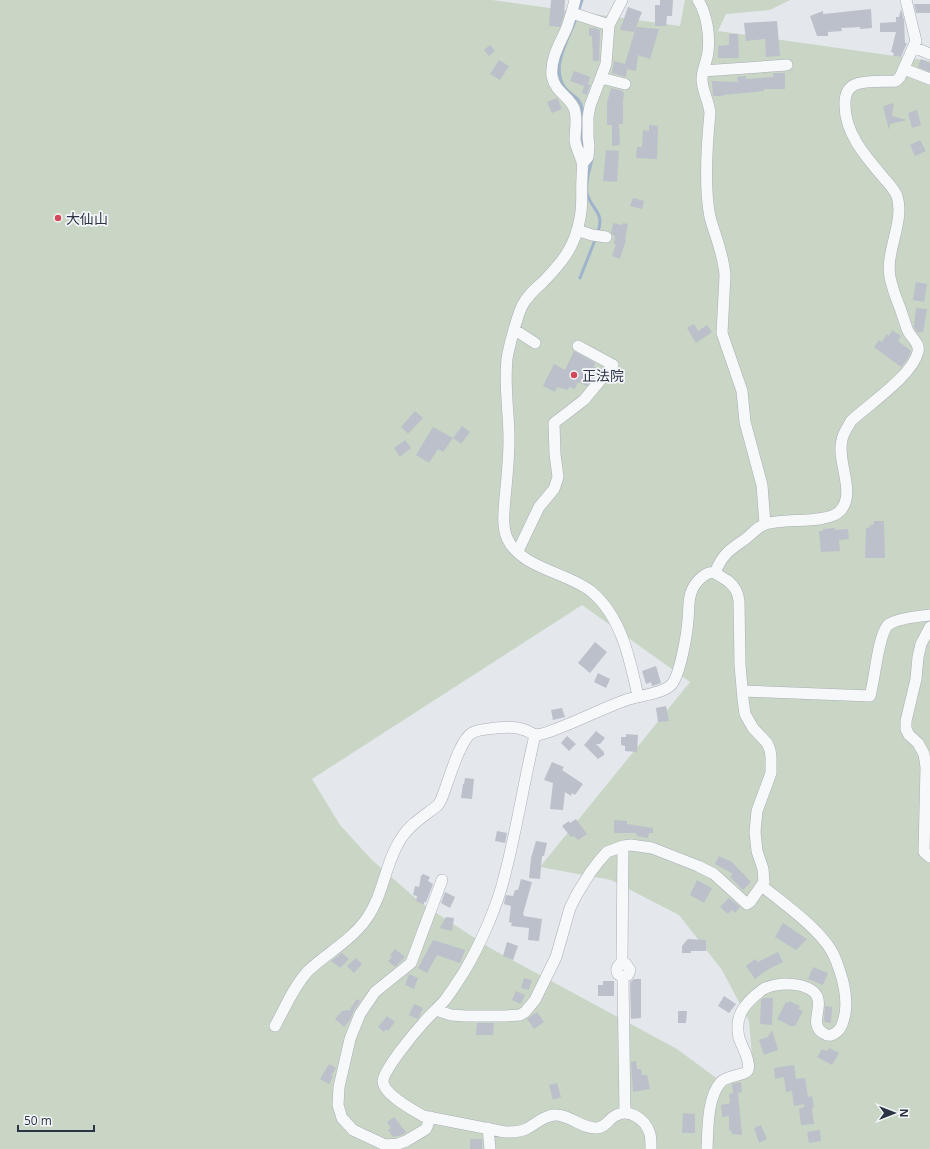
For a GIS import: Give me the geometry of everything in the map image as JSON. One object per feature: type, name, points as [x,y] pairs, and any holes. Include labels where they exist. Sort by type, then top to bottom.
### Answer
[{"type":"street","points":[[575,0],[572,13],[553,62],[552,76],[559,91],[574,107],[576,116],[575,138],[577,150],[582,163],[581,216],[568,254],[526,299],[521,308],[508,356],[506,373],[509,439],[503,513],[507,538],[518,551],[530,561],[579,583],[592,592],[608,608],[620,633],[630,661],[638,696]]},
{"type":"street","points":[[582,163],[588,157],[589,146],[587,127],[590,106],[606,64],[609,25],[622,0]]},
{"type":"street","points":[[698,0],[702,6],[709,35],[708,51],[702,77],[702,84],[710,113],[707,171],[710,215],[725,271],[722,333],[742,391],[745,422],[762,485],[765,524]]},
{"type":"street","points":[[715,573],[719,562],[727,553],[765,524],[833,516],[841,511],[847,488],[840,452],[841,440],[851,421],[911,368],[917,356],[917,342],[909,332],[889,276],[899,209],[897,197],[894,190],[869,159],[854,137],[846,118],[845,104],[848,90],[854,86],[863,83],[896,81],[900,77],[916,40],[906,0]]},
{"type":"street","points":[[572,13],[609,25]]},
{"type":"street","points":[[913,46],[930,54]]},
{"type":"street","points":[[704,71],[787,65]]},
{"type":"street","points":[[904,69],[930,79]]},
{"type":"street","points":[[601,78],[625,84]]},
{"type":"street","points":[[577,230],[592,235],[606,237]]},
{"type":"street","points":[[515,330],[535,343]]},
{"type":"street","points":[[518,551],[539,507],[554,489],[558,477],[555,454],[554,423],[584,400],[613,365],[578,346]]},
{"type":"street","points":[[275,1026],[298,984],[309,970],[349,937],[368,918],[376,902],[392,856],[401,837],[410,827],[438,805],[466,737],[473,732],[515,726],[526,729],[535,735],[551,731],[619,702],[670,686],[674,681],[687,633],[690,594],[694,587],[707,574],[715,573],[735,588],[738,594],[742,691],[745,714],[753,728],[767,743],[770,750],[771,773],[757,811],[755,832],[757,851],[764,876],[762,886],[747,904],[714,874],[698,866],[652,848],[631,844],[623,846],[608,852],[599,861],[577,894],[570,908],[556,957],[535,1000],[525,1012],[520,1015],[466,1016],[451,1015],[436,1010]]},
{"type":"street","points":[[742,691],[870,696],[874,684],[883,632],[889,624],[899,620],[930,616]]},
{"type":"street","points":[[930,627],[921,644],[916,679],[906,721],[906,729],[909,735],[918,743],[924,754],[926,767],[924,852],[930,857]]},
{"type":"street","points":[[535,735],[513,841],[500,891],[472,958],[445,1000],[425,1021],[399,1054],[385,1074],[383,1082],[385,1089],[423,1116],[506,1132],[518,1132],[546,1117],[553,1115],[561,1115],[597,1128],[605,1125],[612,1118],[622,1113],[630,1113],[638,1117],[646,1125],[650,1134],[651,1149]]},
{"type":"street","points":[[623,846],[622,962],[617,966],[616,970],[618,974],[623,977],[625,1113]]},
{"type":"street","points":[[431,1117],[426,1129],[406,1141],[398,1144],[385,1145],[353,1130],[342,1118],[338,1105],[339,1087],[350,1039],[360,1014],[375,992],[411,963],[442,880]]},
{"type":"street","points":[[707,1149],[709,1116],[715,1092],[721,1081],[728,1077],[745,1073],[748,1070],[748,1062],[739,1039],[738,1029],[740,1013],[754,996],[765,988],[774,984],[790,984],[807,988],[815,993],[818,1000],[816,1023],[820,1031],[826,1035],[830,1035],[838,1032],[843,1025],[846,1010],[845,987],[831,949],[816,931],[762,886]]},
{"type":"street","points":[[488,1128],[490,1149]]},
{"type":"green space","points":[[0,0],[492,0],[680,26],[685,0],[790,0],[770,10],[726,14],[718,31],[930,61],[930,1149],[0,1149]],"holes":[[[582,605],[690,682],[540,867],[611,880],[679,915],[722,970],[749,1021],[752,1057],[727,1086],[677,1049],[490,948],[421,903],[372,860],[340,825],[312,779]]]},
{"type":"building","points":[[551,0],[565,0],[564,15],[560,27],[549,26]]},
{"type":"building","points":[[660,0],[673,0],[672,16],[667,16],[666,26],[655,26],[655,5],[660,5]]},
{"type":"building","points":[[914,4],[930,4],[930,13],[916,13]]},
{"type":"building","points":[[628,7],[642,12],[634,32],[620,30]]},
{"type":"building","points":[[871,9],[872,28],[841,28],[842,31],[828,32],[828,36],[817,36],[810,16],[823,11],[823,14]]},
{"type":"building","points":[[901,9],[904,20],[905,43],[907,43],[901,57],[893,56],[894,53],[891,52],[896,32],[880,32],[880,23],[896,22],[896,17],[899,17]]},
{"type":"building","points":[[777,21],[780,56],[766,57],[765,39],[746,41],[744,23]]},
{"type":"building","points":[[636,27],[659,29],[650,59],[638,55],[636,71],[627,69],[626,77],[612,73],[614,61],[625,64]]},
{"type":"building","points":[[589,28],[600,30],[599,61],[593,61],[592,36],[589,36]]},
{"type":"building","points":[[729,34],[738,34],[739,58],[718,58],[718,46],[729,45]]},
{"type":"building","points":[[490,45],[495,51],[489,56],[484,50]]},
{"type":"building","points":[[921,59],[930,63],[930,72],[918,67]]},
{"type":"building","points":[[499,60],[509,66],[500,80],[490,74]]},
{"type":"building","points":[[574,71],[590,77],[588,84],[590,85],[587,95],[582,93],[584,86],[570,81]]},
{"type":"building","points":[[773,73],[785,73],[785,89],[764,89],[764,91],[713,96],[712,81],[738,82],[737,77],[746,76],[746,79],[773,77]]},
{"type":"building","points":[[611,88],[623,91],[622,92],[624,93],[623,124],[619,124],[620,145],[612,146],[612,125],[607,125],[607,103]]},
{"type":"building","points":[[557,98],[562,109],[552,113],[547,102]]},
{"type":"building","points":[[894,103],[892,116],[907,120],[890,124],[889,130],[883,106]]},
{"type":"building","points":[[917,110],[921,125],[912,128],[908,113]]},
{"type":"building","points":[[649,125],[658,126],[657,159],[636,158],[637,147],[642,147],[643,130],[649,131]]},
{"type":"building","points":[[920,140],[926,151],[915,156],[910,145]]},
{"type":"building","points":[[606,150],[619,151],[617,182],[603,181]]},
{"type":"building","points":[[633,198],[644,201],[642,209],[630,206]]},
{"type":"building","points":[[613,223],[622,226],[623,223],[628,224],[626,240],[620,259],[612,256],[616,244],[614,244],[615,236],[611,233]]},
{"type":"building","points":[[916,282],[927,284],[924,302],[913,300]]},
{"type":"building","points":[[916,308],[927,309],[923,332],[917,332],[914,327]]},
{"type":"building","points":[[694,324],[698,331],[707,325],[712,332],[696,343],[687,328]]},
{"type":"building","points":[[892,330],[901,336],[898,341],[911,351],[901,367],[874,347],[879,340],[882,342],[887,334],[889,336]]},
{"type":"building","name":"正法院","points":[[574,351],[595,363],[594,367],[600,369],[587,386],[578,382],[575,389],[569,387],[568,390],[557,387],[555,392],[543,386],[554,364],[565,370]]},
{"type":"building","points":[[415,411],[423,418],[408,434],[401,427]]},
{"type":"building","points":[[462,426],[470,432],[461,444],[453,438]]},
{"type":"building","points":[[433,427],[453,438],[443,452],[438,449],[429,463],[416,455]]},
{"type":"building","points":[[405,440],[411,448],[400,457],[394,448]]},
{"type":"building","points":[[874,521],[884,521],[885,558],[865,558],[866,528],[873,525]]},
{"type":"building","points":[[835,528],[835,530],[848,529],[849,539],[839,540],[840,551],[821,552],[819,531],[823,531],[823,529]]},
{"type":"building","points":[[595,642],[607,652],[590,673],[578,663]]},
{"type":"building","points":[[656,666],[661,683],[652,686],[651,682],[646,684],[642,671]]},
{"type":"building","points":[[598,673],[610,679],[606,688],[594,682]]},
{"type":"building","points":[[666,706],[669,721],[658,722],[656,708]]},
{"type":"building","points":[[562,708],[565,717],[553,720],[551,710]]},
{"type":"building","points":[[596,731],[605,738],[600,744],[596,744],[604,752],[604,755],[598,759],[584,745]]},
{"type":"building","points":[[626,734],[638,735],[637,752],[625,751],[625,746],[621,745],[621,737],[626,737]]},
{"type":"building","points":[[567,736],[576,744],[569,751],[561,743]]},
{"type":"building","points":[[552,762],[564,767],[562,770],[583,784],[575,795],[572,793],[571,796],[565,792],[563,810],[550,809],[553,783],[544,780]]},
{"type":"building","points":[[465,778],[474,779],[472,799],[461,798]]},
{"type":"building","points":[[576,819],[587,834],[578,840],[574,836],[571,837],[562,826],[569,821],[570,823]]},
{"type":"building","points":[[614,820],[627,821],[627,824],[653,828],[653,833],[649,833],[648,838],[636,836],[637,833],[614,833]]},
{"type":"building","points":[[497,831],[507,833],[505,843],[495,841]]},
{"type":"building","points":[[536,841],[547,843],[544,856],[542,856],[540,879],[529,878],[531,858]]},
{"type":"building","points":[[719,856],[732,862],[751,882],[743,890],[730,877],[733,874],[715,864]]},
{"type":"building","points":[[423,874],[430,877],[428,881],[433,884],[424,905],[416,901],[417,896],[413,895],[415,886],[419,887],[421,876]]},
{"type":"building","points":[[521,879],[532,882],[523,914],[524,916],[542,919],[539,941],[528,940],[529,928],[511,926],[512,923],[509,922],[511,906],[504,904],[506,895],[513,896],[515,890],[518,890]]},
{"type":"building","points":[[697,880],[712,888],[704,903],[690,895]]},
{"type":"building","points":[[445,892],[455,897],[450,908],[441,903]]},
{"type":"building","points":[[729,898],[740,907],[735,913],[732,910],[728,914],[720,907]]},
{"type":"building","points":[[446,917],[454,918],[452,931],[440,928]]},
{"type":"building","points":[[783,923],[807,939],[796,950],[775,937]]},
{"type":"building","points":[[688,939],[706,940],[706,951],[691,951],[691,953],[682,953],[682,946]]},
{"type":"building","points":[[433,940],[465,950],[460,963],[437,955],[427,973],[418,968]]},
{"type":"building","points":[[507,942],[518,946],[513,960],[503,956]]},
{"type":"building","points":[[395,949],[405,957],[395,967],[388,961],[392,957],[390,955]]},
{"type":"building","points":[[778,952],[783,962],[767,970],[755,979],[746,966],[755,959],[758,962]]},
{"type":"building","points":[[342,953],[349,959],[340,968],[331,961]]},
{"type":"building","points":[[356,958],[362,964],[354,973],[347,966]]},
{"type":"building","points":[[813,967],[828,973],[823,985],[808,979]]},
{"type":"building","points":[[409,974],[418,978],[414,989],[405,985]]},
{"type":"building","points":[[524,978],[532,980],[529,990],[521,988]]},
{"type":"building","points":[[634,979],[641,979],[641,1018],[631,1019],[630,982]]},
{"type":"building","points":[[603,981],[614,981],[614,996],[598,996],[598,985],[603,985]]},
{"type":"building","points":[[516,991],[525,995],[521,1004],[512,1000]]},
{"type":"building","points":[[724,996],[736,1004],[729,1013],[718,1006]]},
{"type":"building","points":[[763,998],[773,998],[772,1025],[760,1024],[761,1000]]},
{"type":"building","points":[[357,999],[360,1001],[350,1020],[344,1027],[335,1019],[342,1011],[351,1010],[350,1009]]},
{"type":"building","points":[[789,1001],[800,1006],[798,1009],[803,1011],[795,1026],[791,1026],[777,1019],[786,1002],[788,1003]]},
{"type":"building","points":[[414,1004],[423,1008],[418,1019],[409,1015]]},
{"type":"building","points":[[825,1006],[832,1007],[831,1023],[825,1022],[824,1020]]},
{"type":"building","points":[[678,1011],[687,1011],[686,1023],[678,1023]]},
{"type":"building","points":[[537,1012],[544,1022],[534,1029],[527,1019]]},
{"type":"building","points":[[387,1016],[395,1022],[388,1031],[386,1029],[384,1032],[378,1027]]},
{"type":"building","points":[[477,1023],[494,1023],[493,1035],[476,1035]]},
{"type":"building","points":[[772,1030],[778,1050],[764,1055],[759,1040],[768,1037]]},
{"type":"building","points":[[829,1048],[839,1053],[832,1065],[817,1057],[822,1049],[827,1051]]},
{"type":"building","points":[[636,1061],[637,1069],[641,1069],[642,1075],[647,1075],[650,1089],[633,1092],[631,1062]]},
{"type":"building","points":[[329,1064],[336,1068],[331,1076],[333,1077],[329,1084],[320,1079]]},
{"type":"building","points":[[794,1065],[796,1079],[805,1078],[808,1097],[812,1096],[814,1107],[812,1108],[814,1124],[801,1125],[799,1109],[804,1107],[804,1104],[794,1106],[792,1091],[786,1092],[784,1077],[775,1079],[774,1068]]},
{"type":"building","points":[[741,1082],[742,1092],[738,1093],[742,1135],[732,1134],[729,1130],[729,1116],[722,1117],[721,1105],[730,1103],[729,1094],[733,1093],[732,1084]]},
{"type":"building","points":[[557,1083],[561,1097],[553,1100],[549,1085]]},
{"type":"building","points":[[683,1113],[695,1114],[695,1133],[682,1133]]},
{"type":"building","points":[[394,1117],[406,1132],[402,1135],[393,1137],[388,1130],[391,1128],[387,1122]]},
{"type":"building","points":[[761,1125],[767,1139],[759,1143],[754,1128]]},
{"type":"building","points":[[820,1130],[821,1141],[809,1143],[807,1132]]},
{"type":"building","points":[[470,1139],[482,1139],[482,1149],[470,1149]]},
{"type":"waterway","points":[[579,9],[582,0]]},
{"type":"waterway","points":[[575,21],[562,54],[559,72],[561,80],[567,91],[581,104],[583,113],[582,138],[584,148]]},
{"type":"waterway","points":[[592,159],[587,180],[587,193],[599,215],[600,225],[598,232]]},
{"type":"waterway","points":[[580,278],[595,240]]},
{"type":"place","name":"大仙山","points":[[58,218]]},
{"type":"place","name":"正法院","points":[[574,375]]}]
